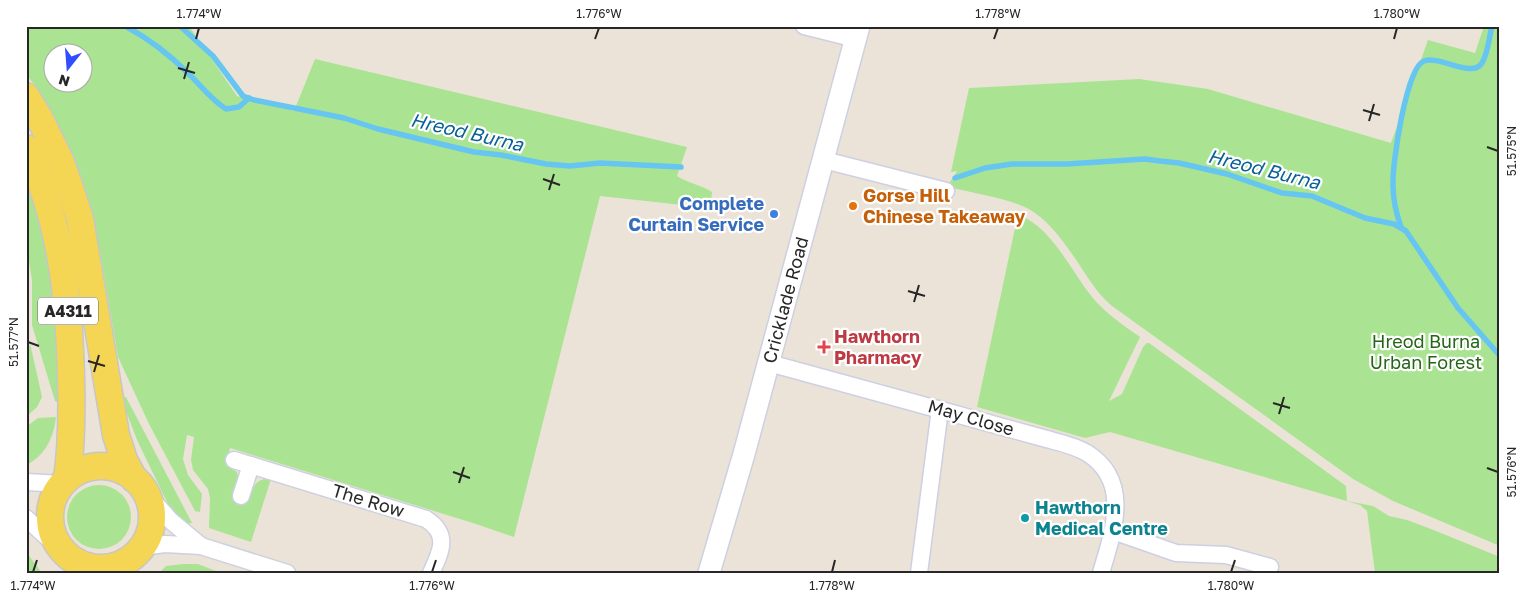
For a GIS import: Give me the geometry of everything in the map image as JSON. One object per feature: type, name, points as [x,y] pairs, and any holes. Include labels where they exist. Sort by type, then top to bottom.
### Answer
[{"type":"main road","name":"A4311","points":[[26,96],[39,117],[60,160],[80,219],[116,435],[121,455],[148,498],[151,511],[150,530],[137,558]]},
{"type":"main road","name":"A4311","points":[[26,148],[47,201],[56,233],[63,272],[70,340],[72,392],[71,449],[65,481],[54,497],[50,512],[51,527],[55,539],[71,561]]},
{"type":"main road","points":[[65,481],[80,471],[94,467],[108,467],[122,471],[138,483]]},
{"type":"main road","points":[[71,561],[104,568],[137,558]]},
{"type":"street","points":[[804,26],[857,33]]},
{"type":"street","name":"Cricklade Road","points":[[710,573],[824,160],[857,33]]},
{"type":"street","points":[[824,160],[946,191]]},
{"type":"street","name":"May Close","points":[[769,362],[1064,444],[1086,452],[1102,466],[1113,486],[1116,508],[1113,531],[1101,573]]},
{"type":"street","points":[[919,573],[940,409]]},
{"type":"street","name":"The Row","points":[[234,460],[426,519],[436,526],[441,539],[440,552],[431,573]]},
{"type":"street","points":[[241,496],[251,465]]},
{"type":"street","points":[[26,482],[65,481]]},
{"type":"street","points":[[138,483],[171,521],[201,546]]},
{"type":"street","points":[[26,518],[71,561]]},
{"type":"street","points":[[1113,531],[1176,553],[1226,555],[1270,567]]},
{"type":"street","points":[[137,558],[165,544],[201,546],[287,573]]},
{"type":"green space","points":[[26,26],[189,26],[237,96],[294,111],[315,59],[687,147],[677,176],[712,192],[710,208],[600,196],[514,537],[230,448],[226,465],[237,472],[238,476],[233,497],[246,501],[258,482],[271,479],[251,542],[209,528],[210,498],[208,489],[193,470],[191,460],[194,437],[187,435],[183,459],[188,475],[202,494],[200,512],[195,511],[149,424],[118,357],[100,252],[81,175],[43,96],[26,74]]},
{"type":"green space","name":"Hreod Burna Urban Forest","points":[[1484,26],[1500,26],[1500,546],[1393,501],[1353,479],[1112,306],[1095,288],[1057,235],[1034,212],[1009,201],[949,187],[957,171],[951,172],[969,88],[1139,79],[1208,89],[1391,143],[1428,40],[1475,53]]},
{"type":"green space","points":[[26,176],[40,217],[53,282],[59,380],[57,402],[55,401],[32,325],[32,280],[26,242]]},
{"type":"green space","points":[[1018,214],[1041,229],[1051,239],[1097,303],[1140,337],[1109,401],[1122,394],[1143,347],[1149,343],[1346,486],[1347,501],[1373,506],[1389,516],[1407,520],[1500,557],[1500,573],[1375,573],[1367,511],[1360,505],[1110,432],[1085,438],[977,407]]},
{"type":"green space","points":[[30,343],[42,397],[37,407],[26,417],[26,366]]},
{"type":"green space","points":[[126,397],[192,523],[185,524],[174,514],[169,506],[137,440],[121,398]]},
{"type":"green space","points":[[56,417],[51,439],[38,457],[26,465],[26,427],[38,418]]},
{"type":"green space","points":[[99,485],[111,488],[122,494],[128,505],[131,517],[128,529],[122,540],[111,546],[99,549],[87,546],[76,540],[70,529],[67,517],[70,505],[76,494],[87,488]]},
{"type":"green space","points":[[26,552],[42,573],[26,573]]},
{"type":"green space","points":[[198,564],[221,573],[159,573],[166,566]]},
{"type":"waterway","name":"Hreod Burna","points":[[125,26],[143,36],[167,54],[226,109],[239,107],[249,98]]},
{"type":"waterway","name":"Hreod Burna","points":[[180,26],[213,56],[243,96],[254,100],[344,118],[378,129],[474,152],[546,164],[570,166],[600,163],[681,167]]},
{"type":"waterway","points":[[1401,227],[1394,201],[1393,174],[1401,118],[1411,80],[1417,67],[1424,61],[1438,61],[1471,69],[1477,67],[1482,63],[1486,55],[1492,26]]},
{"type":"waterway","name":"Hreod Burna","points":[[955,178],[985,168],[1012,164],[1067,164],[1145,159],[1179,163],[1227,174],[1282,193],[1312,196],[1365,218],[1394,224],[1406,231],[1458,308],[1500,356]]},
{"type":"place","name":"Gorse Hill Chinese Takeaway","points":[[853,206]]},
{"type":"place","name":"Complete Curtain Service","points":[[774,214]]},
{"type":"place","name":"Hawthorn Pharmacy","points":[[824,347]]},
{"type":"place","name":"Hawthorn Medical Centre","points":[[1025,518]]}]
